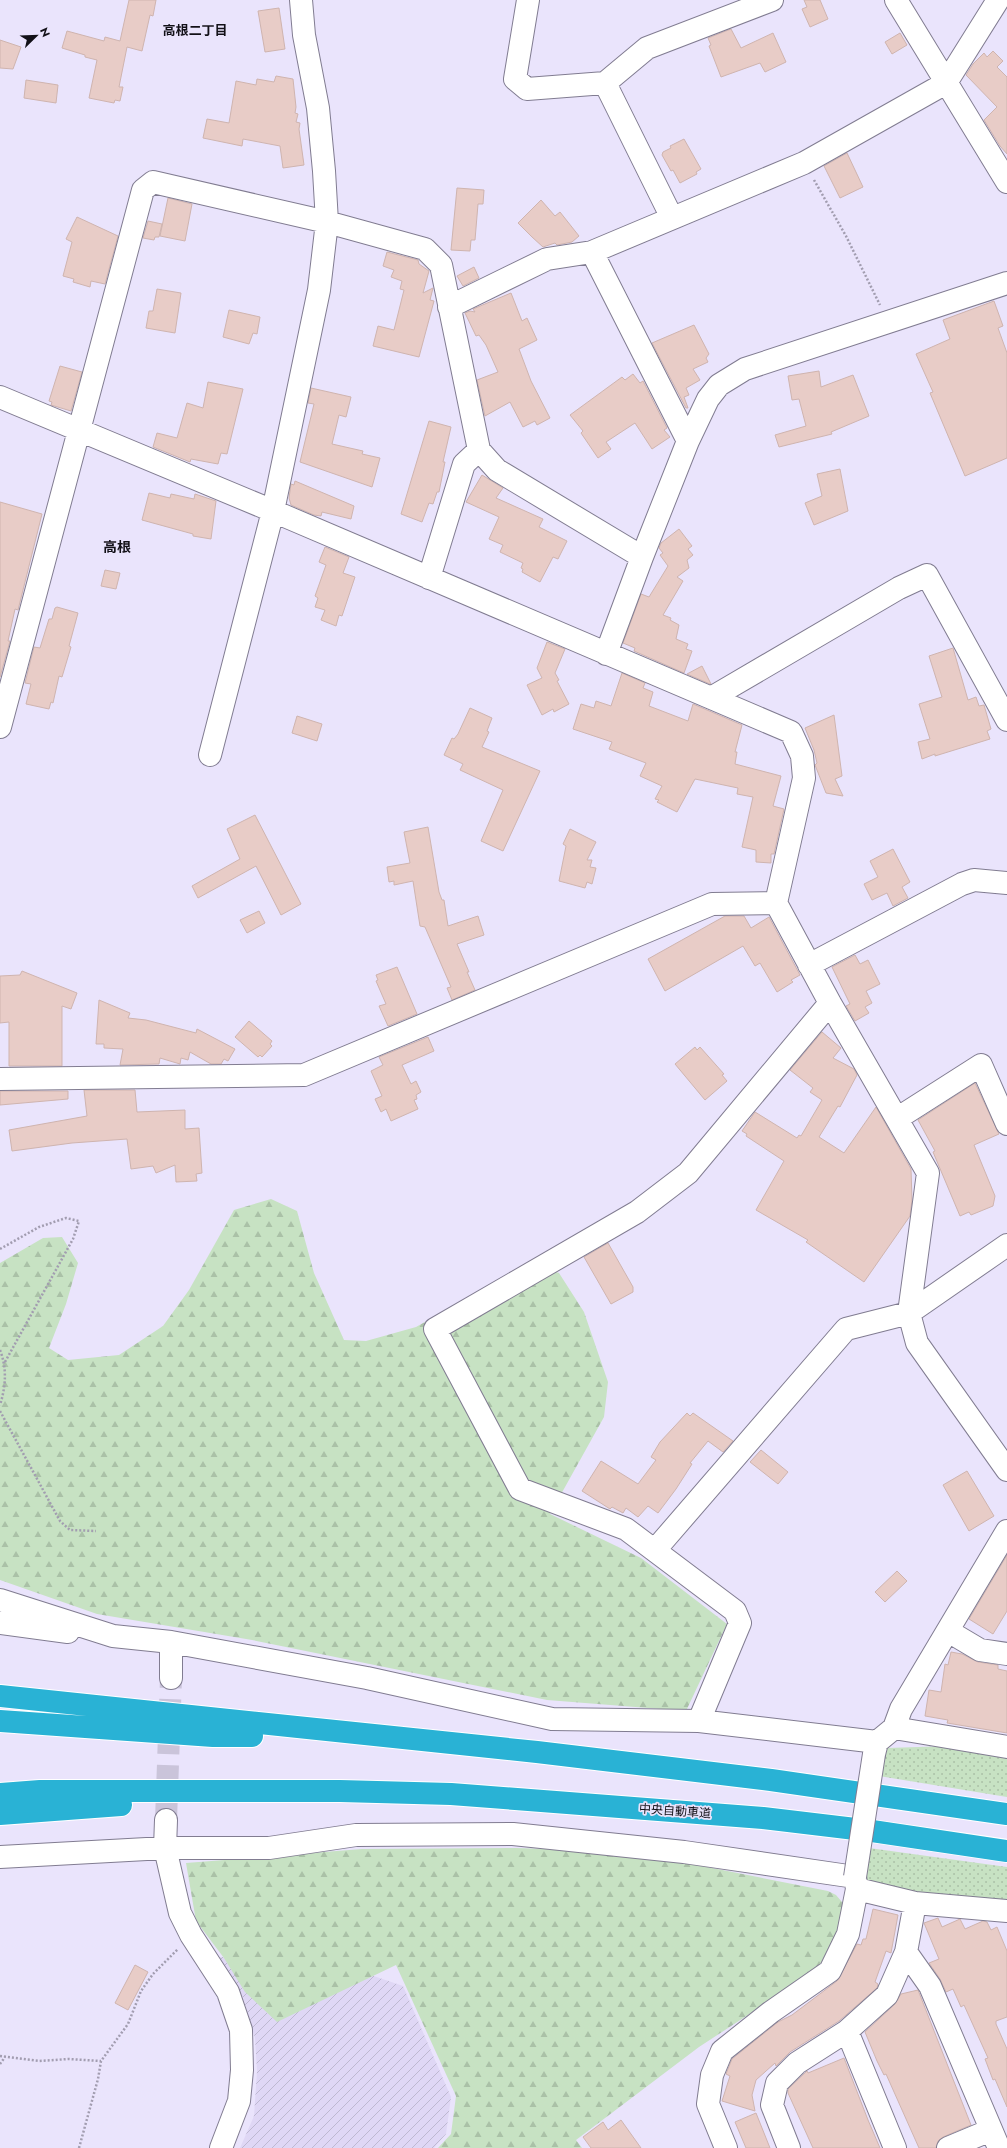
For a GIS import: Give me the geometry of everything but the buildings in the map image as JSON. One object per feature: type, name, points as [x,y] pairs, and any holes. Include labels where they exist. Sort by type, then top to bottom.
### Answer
[{"type":"highway","points":[[0,1696],[537,1752],[771,1780],[1007,1814]]},
{"type":"highway","points":[[0,1721],[213,1736],[393,1738]]},
{"type":"highway","points":[[0,1794],[40,1791],[340,1791]]},
{"type":"highway","points":[[0,1814],[34,1810],[340,1791]]},
{"type":"highway","name":"中央自動車道","points":[[340,1791],[459,1795],[763,1818],[872,1831],[1007,1852]]},
{"type":"street","points":[[528,0],[515,79],[527,89],[604,83],[647,48],[772,0]]},
{"type":"street","points":[[896,0],[1007,182]]},
{"type":"street","points":[[210,755],[273,511],[319,290],[326,222],[318,108],[298,1]]},
{"type":"street","points":[[449,307],[547,260],[592,252],[804,163],[946,83],[999,3]]},
{"type":"street","points":[[604,83],[672,218]]},
{"type":"street","points":[[1,717],[143,190],[153,182],[326,222],[425,249],[441,265],[479,450],[497,470],[642,557]]},
{"type":"street","points":[[592,252],[688,441]]},
{"type":"street","points":[[606,654],[642,557],[688,441],[708,399],[719,385],[746,369],[1007,283]]},
{"type":"street","points":[[0,397],[273,511],[791,732],[802,756],[804,778],[776,903],[830,1003],[898,1118],[928,1173],[909,1313],[917,1344],[1007,1470]]},
{"type":"street","points":[[429,578],[464,464],[479,450]]},
{"type":"street","points":[[711,698],[899,588],[927,575],[1007,720]]},
{"type":"street","points":[[809,965],[962,884],[974,880],[1007,883]]},
{"type":"street","points":[[0,1079],[304,1075],[712,904],[776,903]]},
{"type":"street","points":[[699,1721],[740,1623],[735,1610],[626,1529],[520,1490],[435,1329],[637,1212],[688,1173],[830,1003]]},
{"type":"street","points":[[898,1118],[981,1065],[1007,1124]]},
{"type":"street","points":[[655,1550],[846,1329],[909,1313],[1007,1245]]},
{"type":"street","points":[[726,2148],[708,2104],[712,2075],[722,2050],[771,2012],[830,1971],[848,1934],[876,1748],[894,1728],[902,1709],[1007,1531]]},
{"type":"street","points":[[0,1600],[113,1636]]},
{"type":"street","points":[[0,1623],[29,1628],[171,1642],[367,1678],[552,1718],[699,1721],[876,1748]]},
{"type":"street","points":[[948,1631],[980,1650],[1007,1654]]},
{"type":"street","points":[[171,1642],[171,1678]]},
{"type":"street","points":[[894,1728],[1007,1747]]},
{"type":"street","points":[[166,1820],[165,1848],[180,1913],[191,1935],[228,1992],[241,2030],[242,2070],[238,2101],[221,2148]]},
{"type":"street","points":[[0,1857],[165,1848],[269,1848],[356,1835],[513,1834],[684,1852],[856,1883],[915,1903],[1005,1915]]},
{"type":"street","points":[[789,2148],[772,2105],[777,2082],[797,2063],[847,2031],[887,1995],[906,1952],[915,1903]]},
{"type":"street","points":[[906,1952],[930,1986],[998,2140],[948,2148]]},
{"type":"street","points":[[847,2031],[895,2148]]},
{"type":"path","points":[[804,163],[846,236],[888,322]]},
{"type":"path","points":[[0,1250],[40,1227],[66,1218],[79,1221],[73,1239],[5,1362]]},
{"type":"path","points":[[0,1350],[5,1362],[4,1390],[0,1405]]},
{"type":"path","points":[[0,1411],[60,1521],[70,1530],[96,1531]]},
{"type":"path","points":[[79,2148],[98,2079],[101,2061],[128,2024],[141,1991],[153,1974],[191,1935]]},
{"type":"path","points":[[0,2056],[39,2061],[69,2059],[101,2061]]},
{"type":"path","points":[[0,2064],[5,2057]]},
{"type":"shaded area","points":[[219,1957],[260,1957],[365,1973],[403,1986],[451,2097],[446,2134],[434,2148],[240,2148],[254,2116],[257,2071],[255,2038],[243,1997]]},
{"type":"green space","points":[[271,1199],[297,1211],[314,1273],[344,1340],[366,1341],[416,1327],[532,1262],[559,1273],[584,1312],[608,1382],[604,1417],[550,1514],[641,1558],[727,1624],[686,1711],[547,1700],[252,1640],[97,1614],[0,1580],[0,1263],[43,1238],[62,1237],[78,1263],[66,1304],[49,1348],[68,1360],[119,1355],[163,1326],[189,1290],[234,1210]]},
{"type":"green space","points":[[950,1746],[1007,1757],[1007,1797],[879,1776],[887,1748]]},
{"type":"green space","points":[[517,1848],[575,1850],[687,1863],[828,1891],[836,1895],[842,1902],[844,1916],[828,1955],[819,1965],[800,1981],[699,2047],[576,2140],[582,2148],[438,2148],[451,2134],[456,2096],[396,1965],[277,2022],[245,1992],[224,1958],[196,1921],[186,1863],[362,1849]]},
{"type":"green space","points":[[869,1848],[1007,1867],[1007,1903],[911,1894],[868,1884],[865,1879]]},
{"type":"tunnel","points":[[166,1820],[171,1678]]},
{"type":"district","name":"高根二丁目","points":[[195,30]]},
{"type":"district","name":"高根","points":[[117,547]]}]
